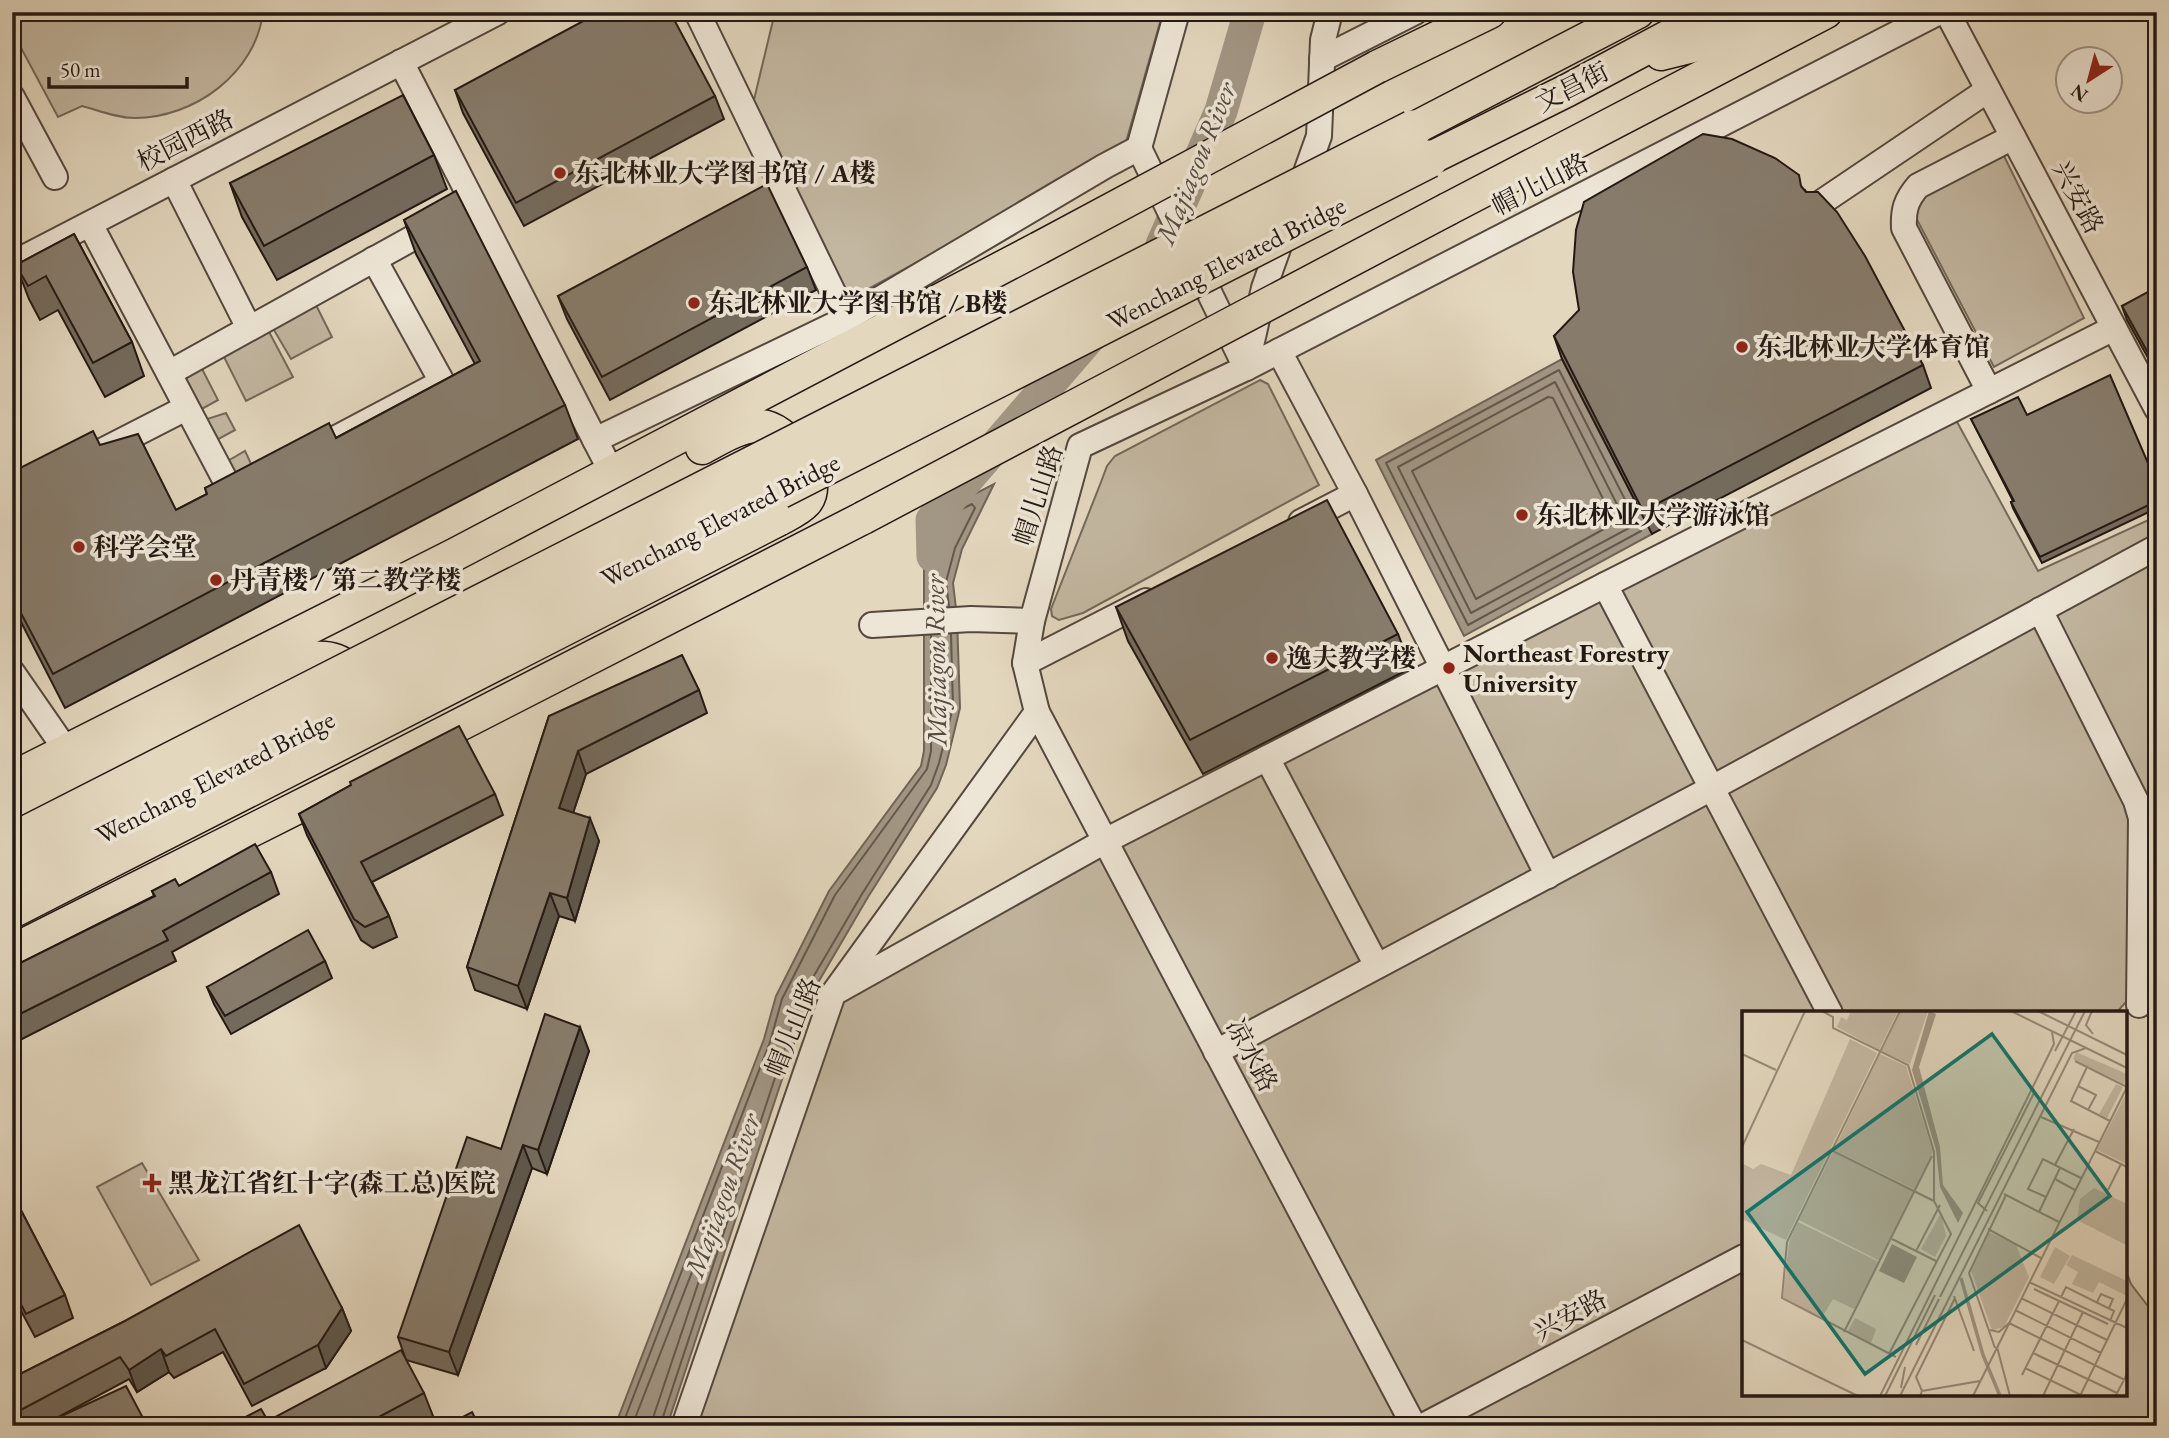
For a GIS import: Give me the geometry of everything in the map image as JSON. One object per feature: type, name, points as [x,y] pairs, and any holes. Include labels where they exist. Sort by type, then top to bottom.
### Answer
[{"type":"highway","name":"Wenchang Elevated Bridge","points":[[12,842],[1421,144]]},
{"type":"highway","name":"Wenchang Elevated Bridge","points":[[12,881],[1421,144]]},
{"type":"main road","points":[[12,778],[454,555],[1377,67],[1489,12]]},
{"type":"main road","name":"文昌街","points":[[1421,144],[1638,12]]},
{"type":"main road","name":"文昌街","points":[[1421,144],[1568,90],[1714,12]]},
{"type":"main road","points":[[1568,90],[1636,61],[1822,14]]},
{"type":"main road","points":[[12,951],[863,518],[1822,14]]},
{"type":"main road","points":[[12,912],[795,511],[807,501],[812,487],[810,477],[791,442],[772,428],[759,425],[719,439],[549,529],[454,555]]},
{"type":"main road","points":[[12,806],[298,660],[315,656],[341,662],[360,679],[373,701],[378,732],[344,784]]},
{"type":"street","name":"校园西路","points":[[12,264],[498,12]]},
{"type":"street","points":[[697,12],[846,319]]},
{"type":"street","points":[[1177,12],[1139,148],[1246,368]]},
{"type":"street","points":[[1246,368],[1264,288],[1320,136],[1323,40],[1331,12]]},
{"type":"street","points":[[1322,59],[1415,12]]},
{"type":"street","name":"帽儿山路","points":[[684,1426],[833,994],[1037,712],[1025,663],[1032,621],[1080,446],[1246,368],[1939,12]]},
{"type":"street","name":"兴安路","points":[[1947,12],[2157,409]]},
{"type":"street","points":[[401,62],[612,472]]},
{"type":"street","points":[[1822,202],[1988,90]]},
{"type":"street","points":[[12,97],[55,177]]},
{"type":"street","points":[[1989,391],[1904,228],[1903,214],[1907,198],[1918,186],[2013,137]]},
{"type":"street","points":[[595,440],[846,319],[1139,148]]},
{"type":"street","points":[[174,180],[249,328]]},
{"type":"street","points":[[169,373],[476,204]]},
{"type":"street","points":[[90,223],[232,493],[442,382],[374,259]]},
{"type":"street","points":[[833,994],[1105,841],[2114,328]]},
{"type":"street","points":[[1279,351],[1355,494],[1548,876]]},
{"type":"street","points":[[83,460],[186,408]]},
{"type":"street","points":[[1283,531],[1355,494]]},
{"type":"street","points":[[1216,1052],[2157,547]]},
{"type":"street","points":[[1605,585],[1829,1011]]},
{"type":"street","points":[[1025,663],[1163,592]]},
{"type":"street","points":[[2040,610],[2136,801],[2141,818],[2132,1014]]},
{"type":"street","points":[[872,625],[971,619],[1032,621]]},
{"type":"street","points":[[12,672],[66,750]]},
{"type":"street","name":"凉水路","points":[[1037,712],[1414,1426]]},
{"type":"street","points":[[1267,758],[1377,966]]},
{"type":"street","points":[[2132,1014],[2157,986]]},
{"type":"street","name":"兴安路","points":[[1423,1426],[1742,1258]]},
{"type":"shaded area","points":[[12,12],[263,12],[258,34],[248,54],[235,72],[218,88],[200,101],[179,110],[135,118],[115,116],[82,106],[58,117],[12,31]]},
{"type":"shaded area","points":[[775,12],[1163,12],[1124,149],[850,299],[752,108]]},
{"type":"shaded area","points":[[2004,156],[2084,318],[1994,367],[1913,212],[1926,194]]},
{"type":"shaded area","points":[[315,303],[332,337],[291,359],[271,325]]},
{"type":"shaded area","points":[[267,328],[293,377],[246,401],[222,353]]},
{"type":"shaded area","points":[[199,363],[218,400],[198,411],[185,377]]},
{"type":"shaded area","points":[[1260,380],[1268,384],[1319,485],[1083,613],[1059,620],[1052,616],[1051,609],[1107,466],[1115,456]]},
{"type":"shaded area","points":[[226,413],[235,430],[215,441],[204,420]]},
{"type":"shaded area","points":[[1956,420],[2038,571],[2157,516],[2157,968],[2118,1011],[1837,1011],[1615,589]]},
{"type":"shaded area","points":[[245,451],[253,468],[237,476],[226,462]]},
{"type":"shaded area","points":[[1603,590],[1822,1011],[1742,1011],[1742,1251],[1420,1420],[1115,846]]},
{"type":"shaded area","points":[[1101,850],[1407,1426],[693,1426],[838,999]]},
{"type":"shaded area","points":[[142,1163],[199,1260],[151,1285],[97,1187]]},
{"type":"shaded area","points":[[1742,1272],[1742,1396],[2127,1396],[2127,1273],[2131,1284],[2157,1318],[2157,1426],[1447,1426]]},
{"type":"water","name":"东北林业大学游泳馆","points":[[1562,359],[1652,534],[1464,636],[1376,460]]},
{"type":"water","points":[[994,484],[962,549],[953,583],[960,708],[946,765],[937,788],[868,897],[809,998],[667,1426],[615,1426],[764,1039],[776,996],[829,891],[921,766],[924,751],[924,520]]},
{"type":"building","name":"东北林业大学图书馆 / A楼","points":[[600,12],[670,12],[715,96],[516,203],[455,90]]},
{"type":"building","points":[[403,95],[434,155],[264,246],[230,183]]},
{"type":"building","name":"东北林业大学体育馆","points":[[1703,134],[1732,139],[1775,158],[1799,175],[1801,186],[1806,192],[1818,192],[1837,212],[1865,256],[1923,365],[1643,511],[1554,336],[1579,310],[1573,272],[1576,230],[1584,202]]},
{"type":"building","name":"东北林业大学图书馆 / B楼","points":[[767,184],[807,267],[602,377],[558,296]]},
{"type":"building","points":[[456,191],[565,405],[53,674],[12,596],[12,472],[93,431],[100,445],[138,434],[176,510],[207,494],[205,488],[329,423],[336,438],[480,361],[404,220]]},
{"type":"building","points":[[74,234],[132,342],[93,363],[46,276],[28,286],[16,265]]},
{"type":"building","points":[[2155,288],[2157,292],[2157,369],[2122,306]]},
{"type":"building","points":[[2110,375],[2157,484],[2157,501],[2040,557],[1971,419],[2018,397],[2027,415]]},
{"type":"building","name":"逸夫教学楼","points":[[1327,500],[1398,634],[1190,740],[1116,607]]},
{"type":"building","points":[[682,655],[699,690],[578,751],[559,808],[590,818],[567,898],[550,893],[518,986],[467,967],[549,716]]},
{"type":"building","points":[[459,726],[495,794],[361,862],[389,916],[365,927],[354,919],[299,814],[351,785],[350,782]]},
{"type":"building","points":[[255,844],[271,872],[163,931],[168,940],[12,1018],[12,967],[155,896],[152,891],[175,879],[179,886]]},
{"type":"building","points":[[308,930],[325,961],[225,1016],[207,987]]},
{"type":"building","points":[[545,1014],[580,1027],[538,1150],[523,1145],[449,1352],[398,1337],[467,1137],[501,1149]]},
{"type":"building","points":[[12,1193],[65,1295],[26,1314],[12,1287]]},
{"type":"building","points":[[299,1225],[342,1308],[318,1345],[244,1384],[215,1329],[166,1356],[161,1349],[129,1370],[120,1357],[17,1412],[24,1426],[12,1426],[12,1378],[123,1322]]},
{"type":"building","points":[[401,1350],[424,1393],[362,1426],[228,1426],[261,1409],[268,1421]]},
{"type":"building","points":[[126,1386],[143,1418],[127,1426],[40,1426]]},
{"type":"building","points":[[472,1412],[479,1426],[446,1426]]},
{"type":"waterway","name":"Majiagou River","points":[[1162,245],[1221,111],[1250,12]]},
{"type":"waterway","name":"Majiagou River","points":[[933,556],[932,520],[1095,331]]},
{"type":"place","name":"东北林业大学图书馆 / A楼","points":[[560,173]]},
{"type":"place","name":"东北林业大学图书馆 / B楼","points":[[694,303]]},
{"type":"place","name":"东北林业大学体育馆","points":[[1742,347]]},
{"type":"place","name":"东北林业大学游泳馆","points":[[1522,515]]},
{"type":"place","name":"科学会堂","points":[[79,547]]},
{"type":"place","name":"丹青楼 / 第二教学楼","points":[[216,580]]},
{"type":"place","name":"逸夫教学楼","points":[[1272,658]]},
{"type":"place","name":"Northeast Forestry University","points":[[1449,668]]},
{"type":"place","name":"黑龙江省红十字(森工总)医院","points":[[152,1183]]}]
